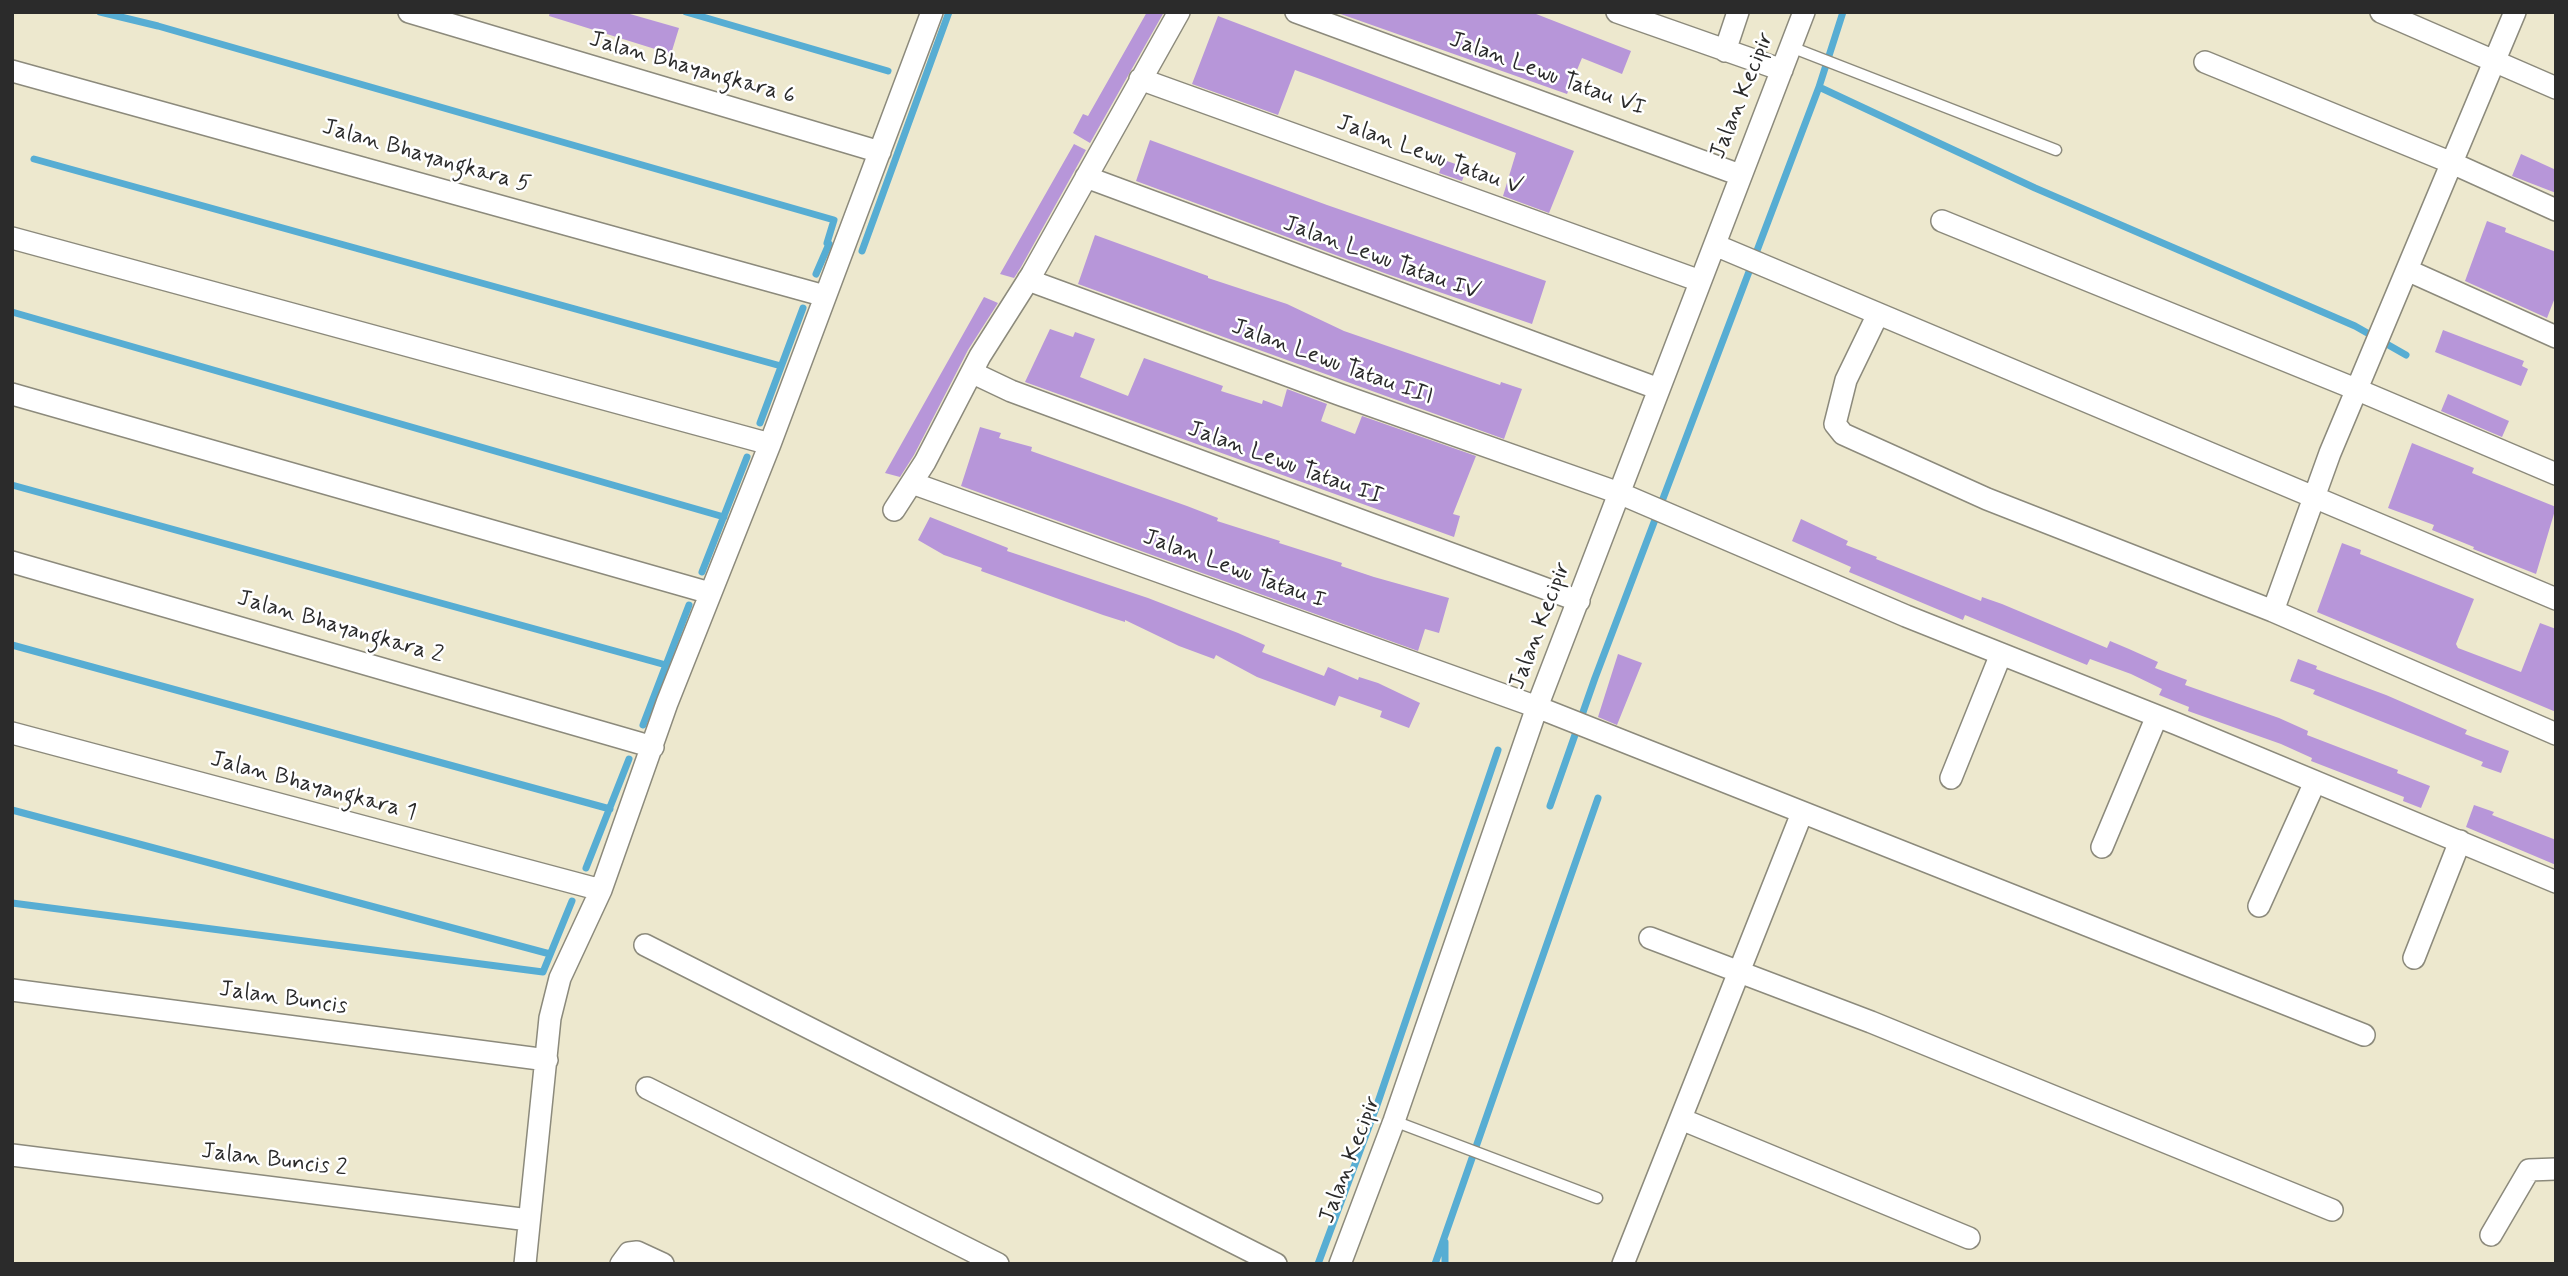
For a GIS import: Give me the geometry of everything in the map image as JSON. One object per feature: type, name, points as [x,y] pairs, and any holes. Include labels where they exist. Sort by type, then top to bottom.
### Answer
[{"type":"street","name":"Jalan Bhayangkara 6","points":[[409,12],[880,152]]},
{"type":"street","points":[[525,1264],[550,1018],[561,978],[601,890],[710,593],[932,12]]},
{"type":"street","points":[[894,510],[912,484],[1006,312],[1123,117],[1140,79],[1180,12]]},
{"type":"street","name":"Jalan Lewu Tatau VI","points":[[1296,12],[1740,175]]},
{"type":"street","points":[[1616,12],[1782,70]]},
{"type":"street","points":[[1725,51],[1738,12]]},
{"type":"street","name":"Jalan Kecipir","points":[[1340,1264],[1394,1121],[1538,707],[1804,12]]},
{"type":"street","points":[[2381,12],[2556,88]]},
{"type":"street","points":[[2273,611],[2314,496],[2515,12]]},
{"type":"street","points":[[2205,62],[2452,163],[2556,210]]},
{"type":"street","name":"Jalan Bhayangkara 5","points":[[12,71],[825,296]]},
{"type":"street","name":"Jalan Lewu Tatau V","points":[[1140,79],[1700,281]]},
{"type":"street","name":"Jalan Lewu Tatau IV","points":[[1086,177],[1659,389]]},
{"type":"street","points":[[1942,220],[2556,474]]},
{"type":"street","points":[[12,239],[769,444]]},
{"type":"street","points":[[1715,244],[2556,599]]},
{"type":"street","points":[[2407,270],[2556,337]]},
{"type":"street","name":"Jalan Lewu Tatau III","points":[[1028,279],[1341,395],[1619,493],[1668,516],[2556,882]]},
{"type":"street","points":[[1878,314],[1846,380],[1835,424],[1843,434],[1987,499],[2273,611],[2556,734]]},
{"type":"street","name":"Jalan Lewu Tatau II","points":[[972,373],[1011,391],[1579,601]]},
{"type":"street","points":[[12,394],[710,593]]},
{"type":"street","name":"Jalan Lewu Tatau I","points":[[912,484],[1538,707],[2364,1035]]},
{"type":"street","name":"Jalan Bhayangkara 2","points":[[12,562],[653,747]]},
{"type":"street","points":[[1951,778],[2001,654]]},
{"type":"street","points":[[2102,848],[2157,716]]},
{"type":"street","name":"Jalan Bhayangkara 1","points":[[12,733],[601,890]]},
{"type":"street","points":[[2259,906],[2315,782]]},
{"type":"street","points":[[1623,1264],[1801,813]]},
{"type":"street","points":[[2414,958],[2460,841]]},
{"type":"street","points":[[1650,938],[2332,1210]]},
{"type":"street","points":[[645,945],[1276,1264]]},
{"type":"street","name":"Jalan Buncis","points":[[12,990],[547,1060]]},
{"type":"street","points":[[647,1088],[998,1264]]},
{"type":"street","points":[[1681,1119],[1969,1238]]},
{"type":"street","name":"Jalan Buncis 2","points":[[12,1155],[529,1220]]},
{"type":"street","points":[[2491,1234],[2529,1170],[2556,1170]]},
{"type":"street","points":[[621,1264],[629,1253],[637,1252],[663,1264]]},
{"type":"lane","points":[[1791,47],[2056,150]]},
{"type":"lane","points":[[1394,1121],[1597,1198]]},
{"type":"building","points":[[550,12],[623,12],[679,28],[671,54],[549,16]]},
{"type":"building","points":[[1147,12],[1164,12],[1090,143],[1073,133],[1083,114],[1088,116]]},
{"type":"building","points":[[1335,12],[1531,12],[1631,51],[1622,74],[1582,58],[1567,94]]},
{"type":"building","points":[[1218,16],[1574,151],[1549,213],[1503,196],[1516,153],[1320,79],[1295,70],[1278,115],[1192,84]]},
{"type":"building","points":[[1150,140],[1546,281],[1532,324],[1387,274],[1136,181]]},
{"type":"building","points":[[1074,144],[1086,150],[1021,267],[1014,278],[1000,274]]},
{"type":"building","points":[[2521,154],[2556,170],[2556,193],[2512,176]]},
{"type":"building","points":[[1444,160],[1467,168],[1462,181],[1439,173]]},
{"type":"building","points":[[2487,221],[2506,228],[2505,232],[2556,252],[2556,295],[2547,318],[2465,281]]},
{"type":"building","points":[[1095,235],[1208,278],[1287,304],[1344,331],[1500,385],[1501,382],[1522,389],[1504,439],[1078,284]]},
{"type":"building","points":[[984,297],[998,303],[968,350],[914,455],[900,477],[885,473]]},
{"type":"building","points":[[1050,329],[1073,337],[1075,332],[1095,339],[1080,377],[1128,396],[1144,358],[1223,386],[1221,391],[1262,404],[1263,400],[1282,407],[1287,389],[1327,404],[1321,421],[1355,434],[1362,416],[1476,456],[1453,514],[1460,516],[1454,537],[1025,382]]},
{"type":"building","points":[[2443,330],[2524,361],[2522,366],[2528,369],[2521,386],[2435,352]]},
{"type":"building","points":[[2448,394],[2509,421],[2502,437],[2441,411]]},
{"type":"building","points":[[980,427],[1001,433],[999,438],[1032,447],[1031,451],[1187,506],[1218,518],[1217,521],[1342,563],[1341,566],[1374,577],[1449,598],[1439,633],[1425,629],[1418,651],[961,486]]},
{"type":"building","points":[[2412,443],[2474,468],[2472,473],[2556,507],[2536,574],[2432,530],[2434,525],[2388,508]]},
{"type":"building","points":[[930,517],[1008,548],[1007,551],[1148,598],[1238,633],[1265,645],[1262,652],[1324,676],[1328,667],[1358,680],[1359,677],[1378,683],[1420,703],[1409,728],[1380,717],[1382,711],[1339,696],[1335,706],[1257,677],[1216,655],[1214,659],[1179,646],[1125,620],[1103,615],[944,555],[918,540]]},
{"type":"building","points":[[1801,519],[1848,541],[1846,545],[1877,557],[1876,559],[1981,601],[1982,597],[2002,604],[2107,648],[2110,641],[2158,662],[2155,668],[2187,680],[2185,685],[2279,718],[2308,731],[2307,735],[2398,770],[2397,773],[2430,786],[2421,808],[2403,801],[2404,797],[2311,761],[2312,758],[2281,744],[2188,711],[2189,707],[2159,695],[2162,689],[2131,674],[2090,659],[2087,665],[1965,615],[1963,620],[1849,572],[1851,567],[1792,541]]},
{"type":"building","points":[[2342,543],[2361,550],[2360,554],[2474,599],[2456,644],[2458,648],[2521,672],[2540,623],[2556,629],[2556,712],[2317,612]]},
{"type":"building","points":[[1618,654],[1642,663],[1617,725],[1598,717]]},
{"type":"building","points":[[2298,659],[2317,666],[2316,669],[2386,695],[2467,730],[2465,734],[2509,751],[2501,773],[2481,766],[2483,762],[2313,694],[2315,690],[2290,681]]},
{"type":"building","points":[[2474,805],[2494,812],[2492,815],[2556,840],[2556,865],[2466,827]]},
{"type":"waterway","points":[[100,12],[158,26],[834,220],[827,243]]},
{"type":"waterway","points":[[686,12],[888,71]]},
{"type":"waterway","points":[[862,251],[949,12]]},
{"type":"waterway","points":[[1819,87],[1843,12]]},
{"type":"waterway","points":[[1550,806],[1595,678],[1819,87],[2035,188],[2355,326],[2406,355]]},
{"type":"waterway","points":[[34,159],[781,366]]},
{"type":"waterway","points":[[816,274],[829,244]]},
{"type":"waterway","points":[[760,423],[803,308]]},
{"type":"waterway","points":[[12,312],[724,517]]},
{"type":"waterway","points":[[702,572],[747,457]]},
{"type":"waterway","points":[[12,485],[666,665]]},
{"type":"waterway","points":[[643,725],[689,605]]},
{"type":"waterway","points":[[12,645],[610,809]]},
{"type":"waterway","points":[[1318,1264],[1377,1105],[1498,750]]},
{"type":"waterway","points":[[586,868],[629,759]]},
{"type":"waterway","points":[[1435,1264],[1598,798]]},
{"type":"waterway","points":[[12,810],[550,954]]},
{"type":"waterway","points":[[12,903],[543,972],[572,901]]},
{"type":"waterway","points":[[1445,1242],[1445,1264]]}]
